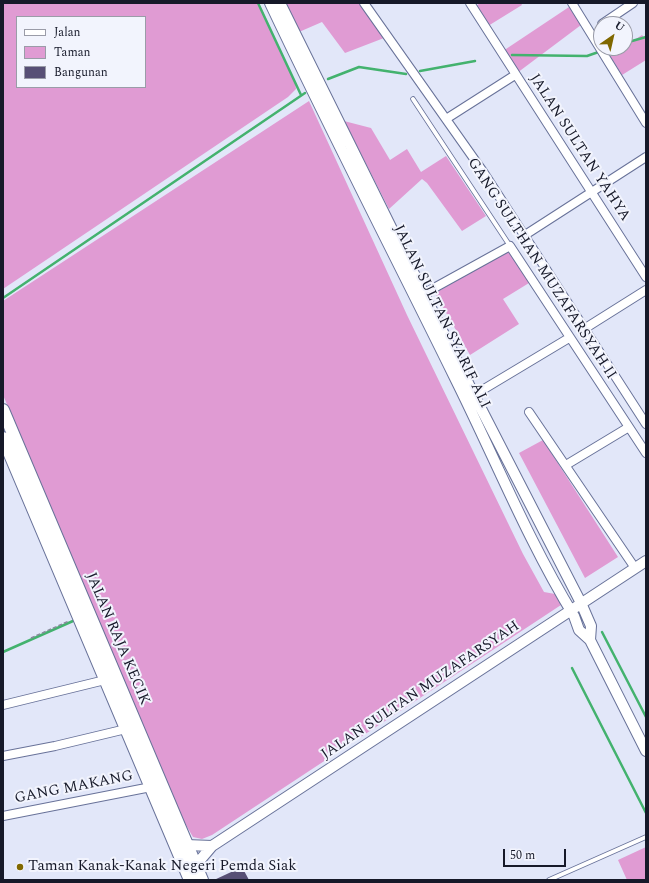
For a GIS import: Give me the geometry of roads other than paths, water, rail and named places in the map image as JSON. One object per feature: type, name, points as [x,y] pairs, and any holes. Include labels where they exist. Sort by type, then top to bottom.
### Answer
[{"type":"main road","name":"JALAN RAJA KECIK","points":[[3,410],[17,457],[78,617],[126,729],[146,763],[151,787],[190,880]]},
{"type":"main road","name":"JALAN RAJA KECIK","points":[[3,438],[17,457],[146,763],[202,880]]},
{"type":"street","name":"JALAN SULTAN SYARIF ALI","points":[[270,3],[322,114],[455,378],[532,540],[570,610],[579,630],[590,640],[646,751]]},
{"type":"street","name":"JALAN SULTAN SYARIF ALI","points":[[280,3],[425,293],[474,395],[581,603],[591,626],[590,640]]},
{"type":"street","points":[[364,3],[484,173],[646,423]]},
{"type":"street","name":"JALAN SULTAN YAHYA","points":[[470,3],[646,277]]},
{"type":"street","points":[[572,3],[646,123]]},
{"type":"street","points":[[614,16],[633,3]]},
{"type":"street","points":[[446,119],[515,75]]},
{"type":"street","points":[[322,114],[333,108]]},
{"type":"street","points":[[525,235],[646,157]]},
{"type":"street","points":[[425,293],[510,246]]},
{"type":"street","name":"GANG SULTHAN MUZAFARSYAH II","points":[[510,246],[646,454]]},
{"type":"street","points":[[584,329],[646,290]]},
{"type":"street","points":[[474,395],[569,338]]},
{"type":"street","points":[[529,412],[635,568]]},
{"type":"street","points":[[566,465],[629,427]]},
{"type":"street","name":"JALAN SULTAN MUZAFARSYAH","points":[[196,866],[212,846],[445,695],[570,610],[646,561]]},
{"type":"street","points":[[3,705],[105,680]]},
{"type":"street","points":[[3,756],[55,746],[126,729]]},
{"type":"street","name":"GANG MAKANG","points":[[3,816],[151,787]]},
{"type":"street","points":[[186,845],[212,846]]},
{"type":"lane","name":"GANG SULTHAN MUZAFARSYAH II","points":[[413,99],[510,246]]},
{"type":"lane","points":[[549,880],[646,837]]},
{"type":"waterway","points":[[258,3],[301,95]]},
{"type":"waterway","points":[[633,41],[646,37]]},
{"type":"waterway","points":[[512,55],[587,56],[593,54]]},
{"type":"waterway","points":[[420,71],[475,61]]},
{"type":"waterway","points":[[328,79],[359,67],[406,74]]},
{"type":"waterway","points":[[3,298],[305,93]]},
{"type":"waterway","points":[[3,652],[73,621]]},
{"type":"waterway","points":[[602,632],[646,717]]},
{"type":"waterway","points":[[572,668],[646,813]]},
{"type":"place","name":"Taman Kanak-Kanak Negeri Pemda Siak","points":[[20,867]]}]
